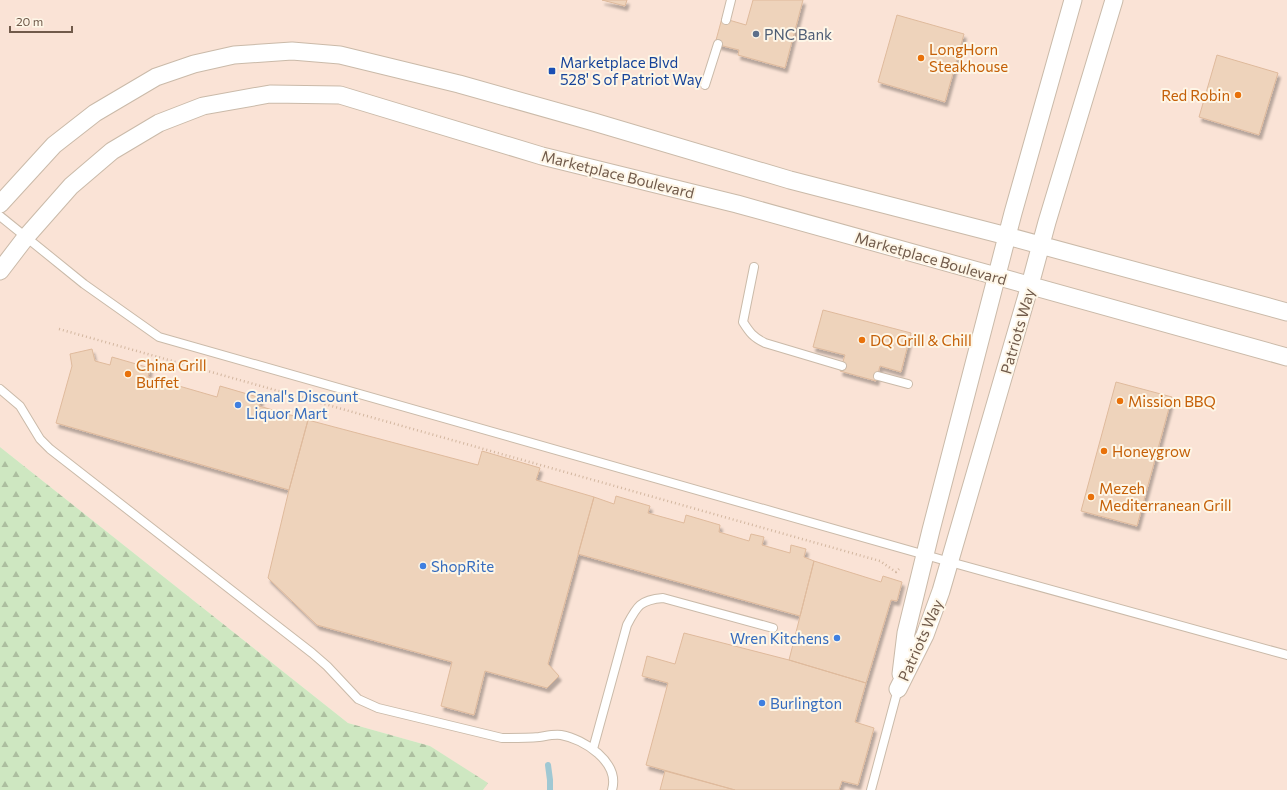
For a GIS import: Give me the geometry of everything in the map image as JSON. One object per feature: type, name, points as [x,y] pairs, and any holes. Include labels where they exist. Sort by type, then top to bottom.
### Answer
[{"type":"street","name":"Patriots Way","points":[[898,689],[906,633],[925,554],[996,276],[1073,0]]},
{"type":"street","name":"Patriots Way","points":[[898,689],[925,635],[942,591],[1041,245],[1114,0]]},
{"type":"street","points":[[0,204],[54,144],[95,113],[156,77],[194,64],[234,55],[292,51],[340,55],[459,84],[790,180],[1041,245],[1065,253],[1287,312]]},
{"type":"street","name":"Marketplace Boulevard","points":[[0,271],[26,237],[71,186],[112,151],[159,123],[203,106],[270,94],[340,95],[542,156],[737,204],[1287,357]]},
{"type":"lane","points":[[726,20],[731,0]]},
{"type":"lane","points":[[705,85],[718,44]]},
{"type":"lane","points":[[0,216],[84,284],[159,337],[950,562],[1287,655]]},
{"type":"lane","points":[[754,267],[743,322],[748,331],[754,337],[765,343],[842,366]]},
{"type":"lane","points":[[878,376],[908,384]]},
{"type":"lane","points":[[0,389],[20,406],[40,439],[50,449],[312,653],[328,666],[358,699],[378,708],[502,738],[560,735],[576,740],[592,748],[605,760],[612,774],[614,784],[612,790]]},
{"type":"lane","points":[[592,748],[627,625],[636,608],[651,599],[663,598],[773,628]]},
{"type":"lane","points":[[871,790],[898,689]]},
{"type":"path","points":[[59,329],[880,562],[896,572],[899,569]]},
{"type":"shaded area","points":[[0,0],[1287,0],[1287,790],[483,790],[487,783],[430,746],[348,723],[0,447]]},
{"type":"green space","points":[[0,447],[348,723],[430,746],[488,783],[483,790],[0,790]]},
{"type":"building","points":[[602,0],[627,0],[625,6]]},
{"type":"building","name":"PNC Bank","points":[[753,0],[803,0],[785,68],[738,55],[739,50],[715,44],[722,18],[746,25]]},
{"type":"building","name":"LongHorn Steakhouse","points":[[897,15],[964,34],[945,102],[878,82]]},
{"type":"building","name":"Red Robin","points":[[1217,55],[1278,73],[1259,135],[1199,117]]},
{"type":"building","name":"DQ Grill & Chill","points":[[823,310],[911,333],[901,372],[880,366],[876,381],[840,371],[845,355],[813,347]]},
{"type":"building","points":[[92,349],[95,361],[110,365],[112,357],[150,368],[148,377],[217,397],[220,386],[261,398],[259,406],[308,420],[289,490],[56,423],[72,366],[70,354]]},
{"type":"building","points":[[1116,382],[1172,397],[1137,526],[1081,511]]},
{"type":"building","name":"ShopRite","points":[[308,420],[478,465],[482,451],[540,468],[536,480],[594,497],[548,664],[559,676],[547,688],[485,671],[474,715],[441,706],[452,662],[317,625],[268,578],[289,490]]},
{"type":"building","points":[[616,496],[650,506],[648,513],[684,523],[686,515],[720,525],[719,532],[749,541],[751,534],[764,537],[762,545],[790,553],[791,545],[806,549],[804,557],[814,561],[800,616],[578,554],[594,497],[614,504]]},
{"type":"building","name":"Wren Kitchens","points":[[814,561],[881,582],[883,576],[902,582],[897,601],[891,600],[866,683],[789,660]]},
{"type":"building","name":"Burlington","points":[[684,633],[789,660],[866,683],[855,722],[874,728],[858,785],[842,781],[839,790],[735,790],[646,765],[668,683],[642,676],[647,656],[675,664]]},
{"type":"building","points":[[665,771],[735,790],[660,790]]},
{"type":"waterway","points":[[548,765],[550,790]]},
{"type":"place","name":"PNC Bank","points":[[756,34]]},
{"type":"place","name":"LongHorn Steakhouse","points":[[921,58]]},
{"type":"place","name":"Marketplace Blvd 528' S of Patriot Way","points":[[552,71]]},
{"type":"place","name":"Red Robin","points":[[1238,95]]},
{"type":"place","name":"DQ Grill & Chill","points":[[862,340]]},
{"type":"place","name":"China Grill Buffet","points":[[128,374]]},
{"type":"place","name":"Mission BBQ","points":[[1120,401]]},
{"type":"place","name":"Canal's Discount Liquor Mart","points":[[238,405]]},
{"type":"place","name":"Honeygrow","points":[[1104,451]]},
{"type":"place","name":"Mezeh Mediterranean Grill","points":[[1091,497]]},
{"type":"place","name":"ShopRite","points":[[423,566]]},
{"type":"place","name":"Wren Kitchens","points":[[837,638]]},
{"type":"place","name":"Burlington","points":[[762,703]]}]
